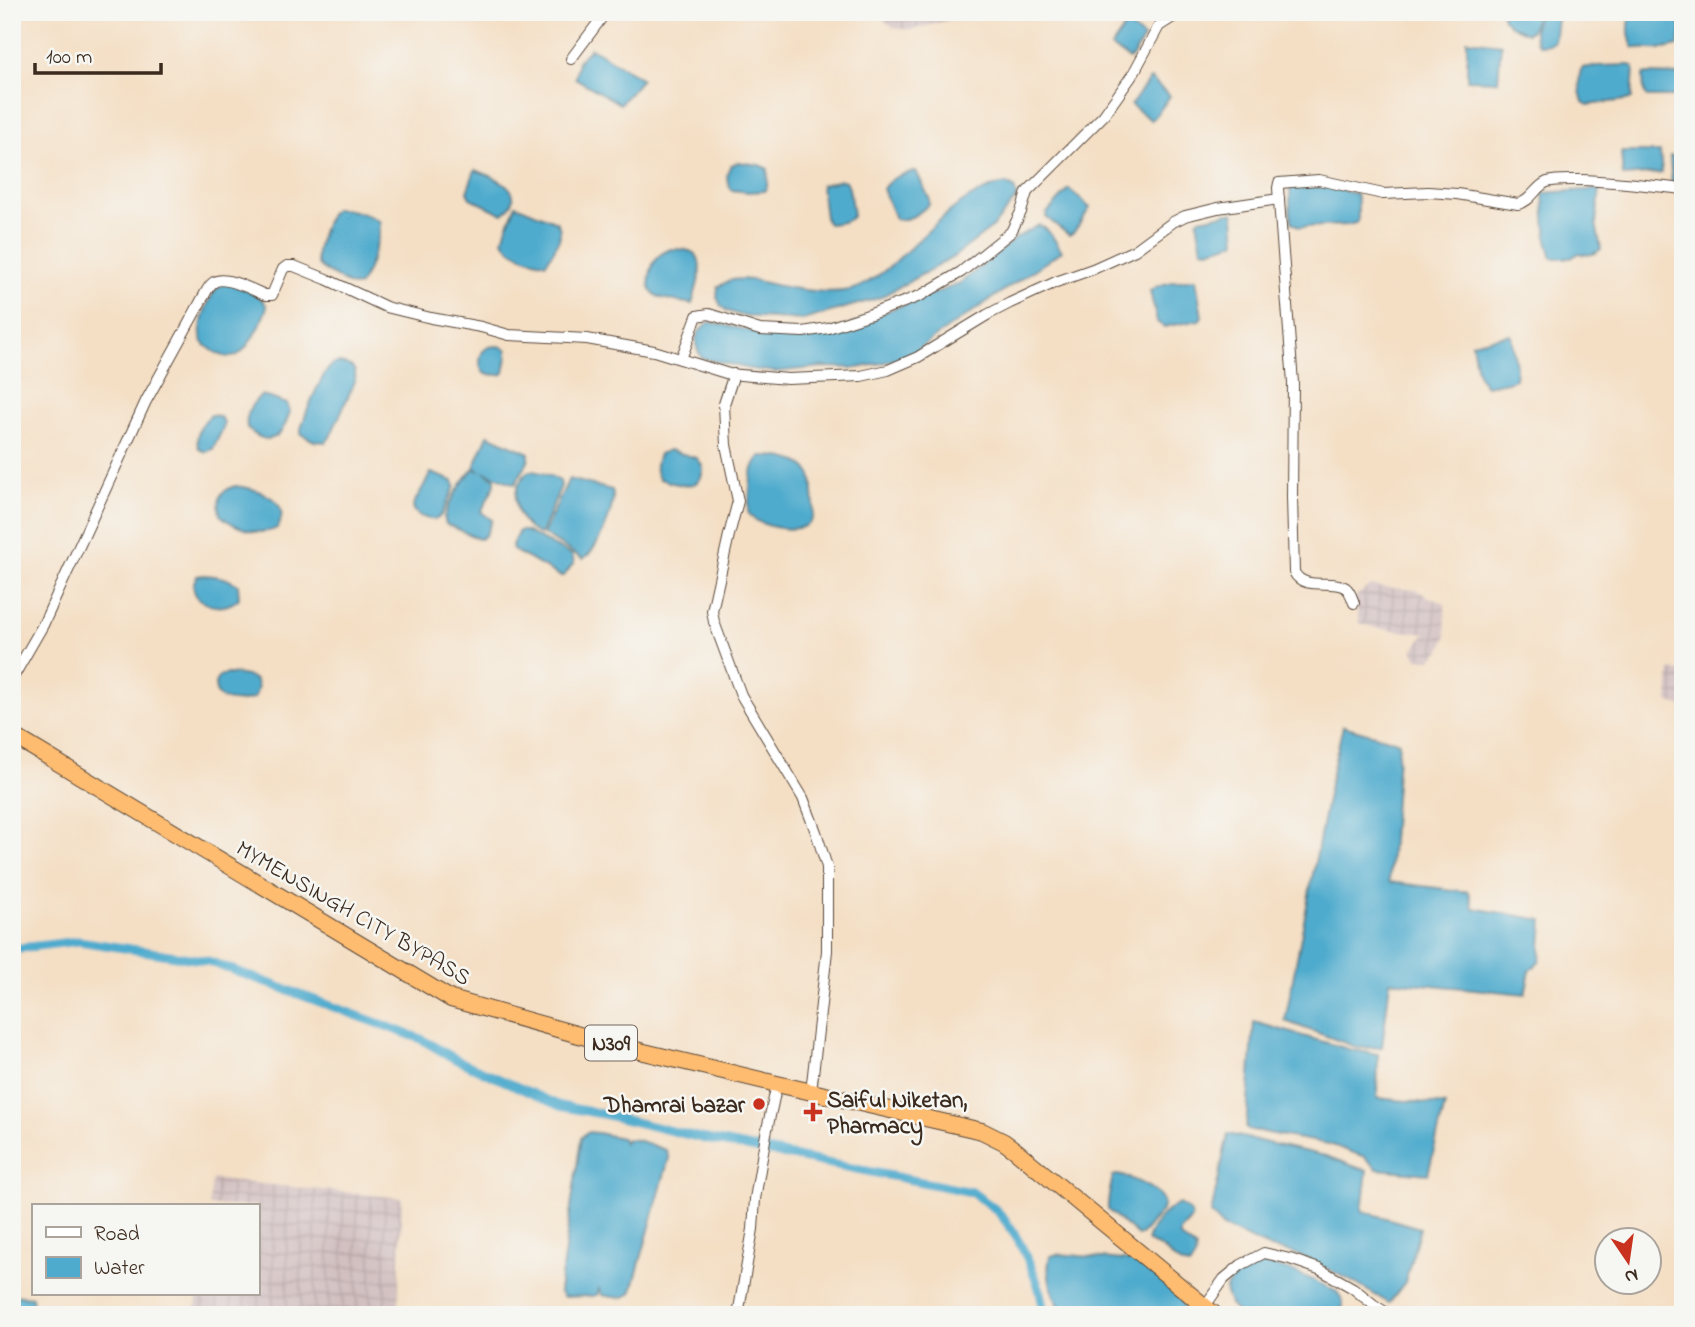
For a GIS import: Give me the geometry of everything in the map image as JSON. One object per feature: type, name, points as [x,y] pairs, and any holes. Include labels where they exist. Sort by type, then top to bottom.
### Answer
[{"type":"highway","name":"MYMENSINGH CITY BYPASS","points":[[12,735],[451,999],[611,1044],[982,1130],[1004,1142],[1210,1310]]},
{"type":"street","points":[[572,60],[606,12]]},
{"type":"street","points":[[681,359],[697,316],[709,314],[760,330],[803,332],[828,328],[920,296],[961,272],[1010,232],[1021,212],[1027,192],[1104,115],[1133,74],[1159,26],[1181,12]]},
{"type":"street","points":[[1354,603],[1348,589],[1343,586],[1311,583],[1299,579],[1294,572],[1293,383],[1279,183],[1319,180],[1383,194],[1457,194],[1518,204],[1525,203],[1539,186],[1557,180],[1614,181],[1683,188]]},
{"type":"street","points":[[12,679],[43,625],[146,401],[206,292],[215,281],[223,279],[270,296],[283,269],[294,266],[386,307],[431,318],[509,334],[587,339],[654,351],[734,374],[788,379],[829,379],[888,370],[918,357],[1010,303],[1135,250],[1185,216],[1279,198]]},
{"type":"street","points":[[734,374],[724,404],[724,426],[738,501],[712,611],[741,695],[803,798],[827,867],[827,951],[811,1092]]},
{"type":"street","points":[[738,1315],[753,1229],[755,1199],[777,1084]]},
{"type":"street","points":[[1210,1310],[1224,1279],[1241,1265],[1264,1253],[1319,1269],[1353,1288],[1374,1306],[1390,1315]]},
{"type":"shaded area","points":[[874,12],[979,12],[911,30],[894,28]]},
{"type":"shaded area","points":[[1369,586],[1416,590],[1445,603],[1446,637],[1441,650],[1431,659],[1417,659],[1413,649],[1426,634],[1376,628],[1359,623],[1355,597]]},
{"type":"shaded area","points":[[1670,670],[1683,671],[1683,707],[1668,702]]},
{"type":"shaded area","points":[[212,1179],[402,1198],[398,1315],[186,1315],[196,1307],[198,1296],[259,1296],[259,1204],[209,1204]]},
{"type":"water","points":[[1655,11],[1675,17],[1681,29],[1678,46],[1656,49],[1633,47],[1629,29],[1633,12]]},
{"type":"water","points":[[1503,12],[1533,12],[1536,17],[1527,33],[1510,25],[1502,17]]},
{"type":"water","points":[[1540,12],[1558,12],[1554,41],[1551,44],[1539,45],[1535,37],[1535,25]]},
{"type":"water","points":[[1127,24],[1144,38],[1129,59],[1111,47]]},
{"type":"water","points":[[1467,40],[1501,44],[1498,81],[1467,80]]},
{"type":"water","points":[[591,48],[642,79],[620,104],[575,78],[578,61]]},
{"type":"water","points":[[1634,67],[1632,99],[1588,105],[1583,102],[1579,80],[1582,68]]},
{"type":"water","points":[[1645,74],[1682,75],[1683,95],[1647,97],[1644,91]]},
{"type":"water","points":[[1151,79],[1170,96],[1151,120],[1131,105]]},
{"type":"water","points":[[1621,152],[1660,152],[1662,173],[1623,176]]},
{"type":"water","points":[[1670,156],[1683,156],[1683,185],[1672,185]]},
{"type":"water","points":[[739,162],[768,169],[767,187],[764,191],[731,190],[727,180],[728,171],[731,165]]},
{"type":"water","points":[[475,170],[492,176],[512,191],[511,206],[503,214],[470,198],[467,192]]},
{"type":"water","points":[[916,171],[929,198],[929,204],[909,218],[895,219],[883,189],[893,179]]},
{"type":"water","points":[[846,181],[849,188],[853,215],[845,221],[828,224],[821,185]]},
{"type":"water","points":[[1006,184],[1014,188],[1017,197],[993,227],[952,258],[879,298],[803,320],[743,316],[727,311],[717,297],[718,287],[738,279],[820,291],[851,290],[859,287],[878,276],[965,201],[984,190]]},
{"type":"water","points":[[1318,184],[1356,194],[1358,222],[1349,225],[1300,227],[1292,222],[1290,188],[1293,185]]},
{"type":"water","points":[[1069,189],[1090,208],[1074,232],[1069,235],[1046,217]]},
{"type":"water","points":[[1600,189],[1596,224],[1601,249],[1590,254],[1579,253],[1571,258],[1552,258],[1547,241],[1543,193]]},
{"type":"water","points":[[516,205],[557,222],[559,238],[546,263],[516,253],[503,240]]},
{"type":"water","points":[[334,209],[358,212],[380,222],[373,255],[359,286],[348,284],[326,271],[317,261],[320,237]]},
{"type":"water","points":[[1229,213],[1234,216],[1236,242],[1208,250],[1202,249],[1197,221]]},
{"type":"water","points":[[1039,225],[1049,233],[1062,251],[914,353],[857,368],[822,367],[775,372],[702,358],[697,347],[698,334],[710,322],[802,339],[842,328],[959,284],[1017,237]]},
{"type":"water","points":[[671,249],[694,253],[700,263],[692,304],[662,298],[651,291],[649,281],[653,266],[660,255]]},
{"type":"water","points":[[1196,279],[1202,317],[1199,320],[1164,327],[1157,322],[1150,291],[1164,284]]},
{"type":"water","points":[[230,284],[256,295],[267,307],[250,342],[240,353],[230,357],[219,354],[206,345],[201,339],[201,330],[212,295],[220,286]]},
{"type":"water","points":[[1511,334],[1515,379],[1486,386],[1478,372],[1472,343]]},
{"type":"water","points":[[500,346],[507,350],[504,373],[485,374],[480,364],[482,353],[488,347]]},
{"type":"water","points":[[339,363],[353,368],[355,381],[330,437],[326,442],[314,441],[301,434],[303,422],[325,374],[332,364]]},
{"type":"water","points":[[262,395],[287,404],[290,411],[284,427],[269,439],[255,435],[247,428],[249,410]]},
{"type":"water","points":[[211,415],[220,418],[224,426],[213,449],[206,452],[199,449],[198,435],[201,426]]},
{"type":"water","points":[[488,435],[529,453],[529,459],[515,484],[484,472],[495,479],[495,484],[481,512],[492,520],[486,534],[479,539],[446,524],[444,517],[453,497],[468,475],[473,469],[481,471],[474,467]]},
{"type":"water","points":[[669,450],[697,458],[703,467],[699,481],[688,485],[660,479],[656,470],[658,457]]},
{"type":"water","points":[[761,456],[795,461],[810,473],[814,511],[806,526],[778,528],[759,522],[748,512],[753,467]]},
{"type":"water","points":[[530,471],[553,477],[560,481],[561,486],[539,534],[527,526],[519,514],[516,500],[519,484]]},
{"type":"water","points":[[431,473],[453,481],[455,486],[437,519],[418,515],[413,505]]},
{"type":"water","points":[[569,479],[612,490],[612,506],[605,528],[583,559],[543,534]]},
{"type":"water","points":[[235,486],[253,489],[271,497],[277,503],[281,518],[277,528],[262,532],[247,530],[220,515],[220,496]]},
{"type":"water","points":[[519,531],[525,531],[572,555],[574,562],[564,576],[513,550],[512,545]]},
{"type":"water","points":[[197,576],[222,577],[234,582],[238,585],[239,598],[224,606],[204,603],[196,594],[194,583]]},
{"type":"water","points":[[219,676],[246,676],[255,681],[257,691],[254,698],[235,701],[221,698],[215,683]]},
{"type":"water","points":[[1343,726],[1399,742],[1389,882],[1469,892],[1473,908],[1543,920],[1540,960],[1530,971],[1525,994],[1390,981],[1382,1047],[1359,1048],[1285,1021]]},
{"type":"water","points":[[1254,1022],[1352,1050],[1378,1054],[1377,1098],[1445,1105],[1428,1174],[1377,1169],[1365,1157],[1329,1144],[1246,1129]]},
{"type":"water","points":[[587,1132],[622,1138],[624,1143],[626,1139],[637,1140],[666,1150],[669,1158],[632,1291],[623,1297],[602,1295],[599,1289],[597,1295],[592,1296],[563,1297],[559,1291],[581,1138]]},
{"type":"water","points":[[1228,1134],[1326,1156],[1367,1171],[1362,1211],[1420,1228],[1405,1282],[1389,1303],[1294,1253],[1271,1248],[1223,1227],[1211,1214]]},
{"type":"water","points":[[1117,1175],[1150,1188],[1163,1202],[1161,1212],[1145,1232],[1138,1236],[1108,1210],[1113,1176]]},
{"type":"water","points":[[1179,1204],[1189,1211],[1192,1217],[1180,1231],[1180,1237],[1196,1249],[1195,1258],[1189,1266],[1147,1241],[1159,1219]]},
{"type":"water","points":[[1058,1254],[1134,1261],[1156,1276],[1182,1301],[1182,1315],[1069,1315],[1063,1311],[1055,1297],[1050,1280],[1050,1256]]},
{"type":"water","points":[[1256,1263],[1287,1270],[1337,1292],[1343,1303],[1340,1315],[1239,1315],[1230,1304],[1225,1290],[1238,1274]]},
{"type":"water","points":[[12,1295],[32,1297],[34,1315],[12,1315]]},
{"type":"waterway","points":[[12,949],[79,941],[208,961],[421,1039],[457,1060],[560,1106],[701,1138],[972,1192],[996,1210],[1014,1234],[1035,1276],[1043,1315]]},
{"type":"place","name":"Dhamrai bazar","points":[[759,1104]]},
{"type":"place","name":"Saiful Niketan, Pharmacy","points":[[813,1112]]}]
